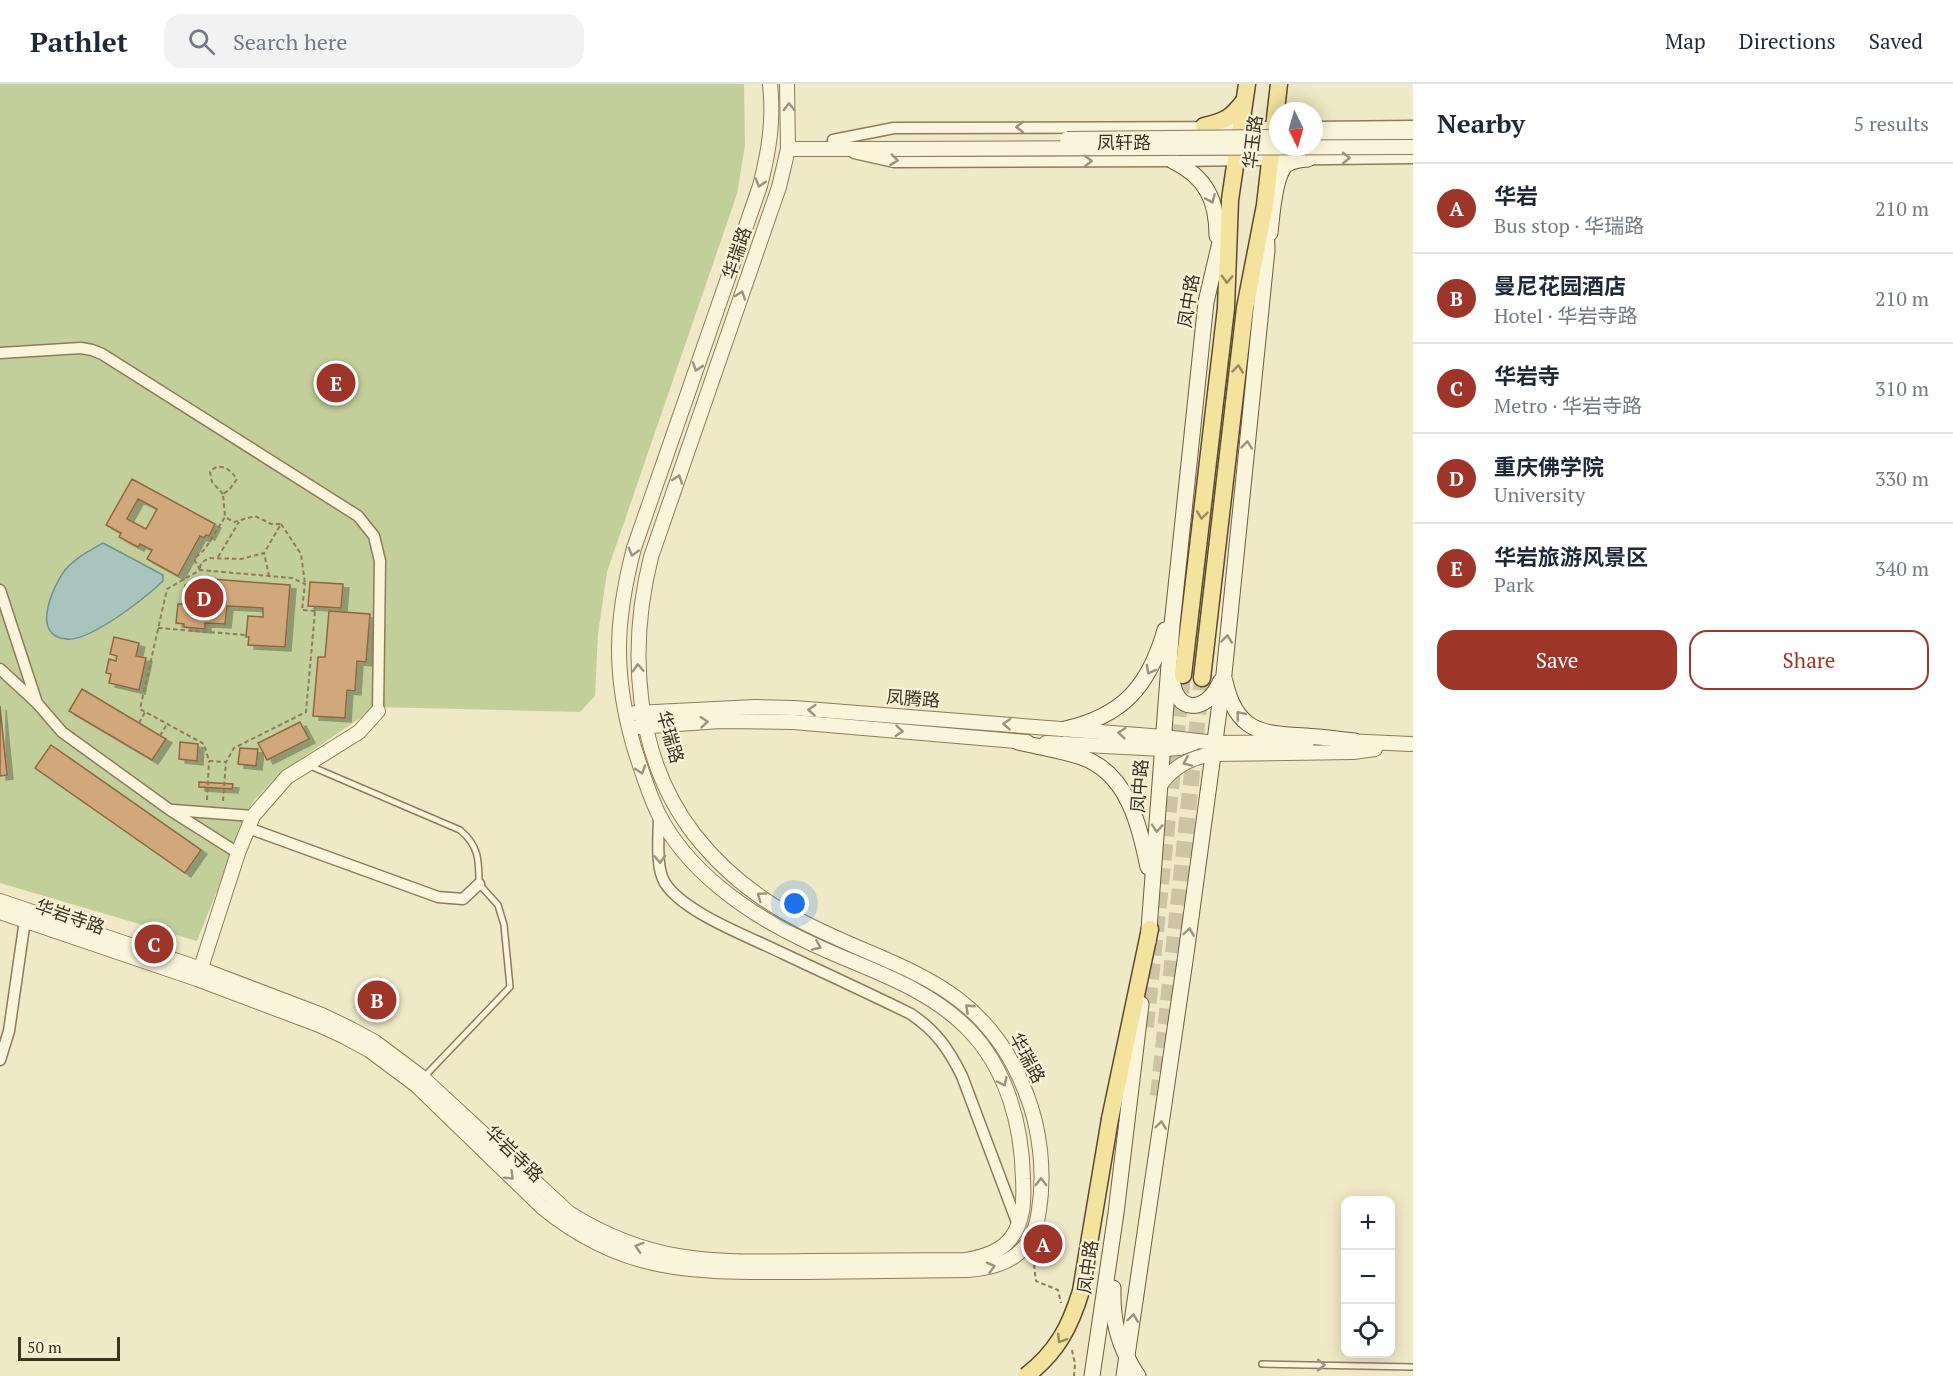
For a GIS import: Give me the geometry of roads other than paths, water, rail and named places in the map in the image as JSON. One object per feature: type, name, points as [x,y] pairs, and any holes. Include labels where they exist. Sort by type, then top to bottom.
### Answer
[{"type":"main road","points":[[1279,86],[1282,102]]},
{"type":"main road","name":"华玉路","points":[[1278,102],[1279,86]]},
{"type":"main road","points":[[1204,126],[1221,122],[1233,115],[1246,92]]},
{"type":"main road","name":"华玉路","points":[[1183,675],[1226,308],[1230,200],[1246,92]]},
{"type":"main road","name":"华玉路","points":[[1202,678],[1245,308],[1265,205],[1271,156]]},
{"type":"main road","points":[[1124,1376],[1224,674],[1267,250],[1278,182],[1284,167],[1292,161],[1308,159]]},
{"type":"main road","points":[[1173,161],[1194,174],[1212,197],[1217,216],[1217,253]]},
{"type":"main road","name":"凤中路","points":[[1092,1376],[1116,1213],[1150,929],[1172,625],[1206,302],[1230,200]]},
{"type":"main road","points":[[1265,205],[1267,250]]},
{"type":"main road","points":[[1065,729],[1086,724],[1116,710],[1138,688],[1159,652],[1175,596]]},
{"type":"main road","points":[[1172,625],[1173,688],[1183,703],[1191,706],[1208,702],[1217,691],[1224,674]]},
{"type":"main road","points":[[1224,674],[1231,702],[1250,725],[1259,730],[1280,735],[1355,741]]},
{"type":"main road","points":[[1018,742],[1083,758],[1101,768],[1118,782],[1141,833],[1152,885]]},
{"type":"main road","points":[[1026,1376],[1041,1365],[1059,1343],[1073,1317],[1081,1291],[1110,1119],[1150,929]]},
{"type":"main road","points":[[1116,1213],[1112,1311],[1127,1359],[1138,1376]]},
{"type":"street","name":"华瑞路","points":[[770,84],[771,135],[760,186],[634,548],[626,582],[620,612],[618,642],[619,672],[628,728],[646,786],[659,815],[694,863],[723,890],[752,911],[805,941],[894,979],[923,994],[950,1012],[969,1030],[988,1054],[1004,1083],[1014,1110],[1020,1140],[1024,1197],[1018,1226]]},
{"type":"street","name":"华瑞路","points":[[787,84],[789,145],[779,187],[651,557],[639,615],[637,645],[643,712],[664,781],[675,805],[693,833],[713,856],[763,898],[788,914],[933,981],[960,1000],[984,1022],[1004,1047],[1020,1076],[1038,1137],[1041,1198],[1031,1240]]},
{"type":"street","name":"凤轩路","points":[[835,145],[894,128],[1241,126],[1269,129]]},
{"type":"street","points":[[1323,127],[1413,126]]},
{"type":"street","name":"凤轩路","points":[[789,145],[894,144],[1269,130]]},
{"type":"street","points":[[1323,137],[1413,136]]},
{"type":"street","name":"凤轩路","points":[[894,144],[1413,147]]},
{"type":"street","name":"凤轩路","points":[[835,145],[894,162],[1413,158]]},
{"type":"street","points":[[0,353],[81,348],[102,354],[358,516],[374,536],[380,561],[378,711],[359,732],[287,777],[251,822],[238,853],[199,974]]},
{"type":"street","points":[[0,590],[37,703]]},
{"type":"street","points":[[0,669],[37,703],[62,732],[170,810],[238,853]]},
{"type":"street","name":"凤腾路","points":[[625,713],[755,707],[794,708],[1065,729],[1163,743],[1180,748],[1198,741],[1214,749],[1355,741],[1412,744]]},
{"type":"street","points":[[1198,741],[1205,737],[1218,718]]},
{"type":"street","name":"凤腾路","points":[[628,728],[720,721],[793,722],[1018,742],[1163,743]]},
{"type":"street","points":[[1160,785],[1179,765],[1214,749],[1353,752],[1412,744]]},
{"type":"street","points":[[170,810],[222,814],[251,822],[438,897],[463,899],[479,884]]},
{"type":"street","points":[[659,815],[661,875],[679,898],[712,919],[911,1014],[939,1038],[957,1067],[1018,1226]]},
{"type":"street","name":"华岩寺路","points":[[0,901],[199,974],[345,1037],[419,1082],[569,1214],[607,1235],[650,1251],[725,1262],[966,1260],[991,1254],[1002,1247],[1018,1226]]},
{"type":"street","name":"华岩寺路","points":[[0,912],[199,974]]},
{"type":"street","points":[[0,1060],[9,1031],[25,920]]},
{"type":"street","name":"华岩寺路","points":[[419,1082],[542,1207],[562,1223],[602,1247],[650,1263],[698,1271],[725,1272],[968,1270],[989,1268],[1007,1262],[1017,1256],[1031,1240]]},
{"type":"lane","points":[[306,765],[460,830],[470,839],[476,849],[479,884],[498,905],[504,925],[510,987],[419,1082]]},
{"type":"lane","points":[[1262,1364],[1413,1367]]},
{"type":"water","points":[[103,543],[163,575],[163,581],[131,608],[89,634],[66,639],[55,636],[49,629],[47,620],[51,598],[60,577],[69,566]]},
{"type":"tunnel","points":[[1146,1027],[1183,675]]},
{"type":"tunnel","points":[[1158,1096],[1202,678]]},
{"type":"place","name":"华岩旅游风景区","points":[[336,383]]},
{"type":"place","name":"重庆佛学院","points":[[204,598]]},
{"type":"place","name":"华岩寺","points":[[154,944]]},
{"type":"place","name":"曼尼花园酒店","points":[[377,1000]]},
{"type":"place","name":"华岩","points":[[1043,1244]]}]
